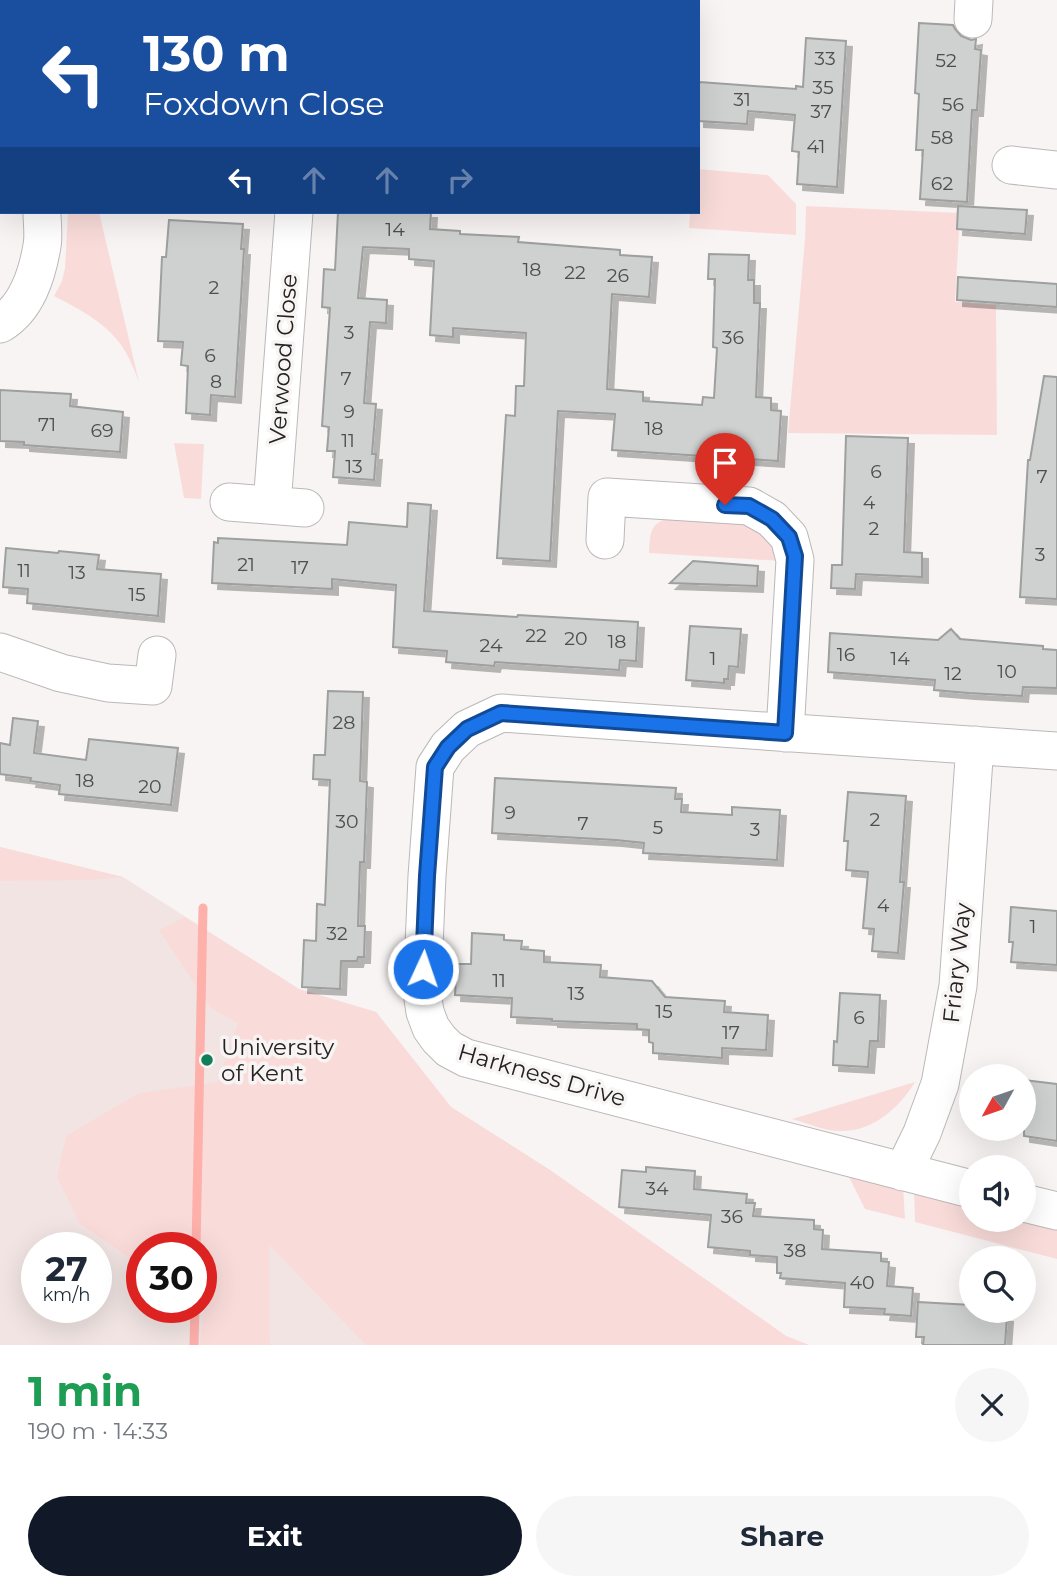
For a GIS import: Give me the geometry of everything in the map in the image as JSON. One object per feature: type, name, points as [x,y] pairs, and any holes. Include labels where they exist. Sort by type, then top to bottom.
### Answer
[{"type":"street","points":[[1011,165],[1057,170]]},
{"type":"street","points":[[0,324],[16,312],[27,296],[43,244],[42,214]]},
{"type":"street","name":"Verwood Close","points":[[229,502],[289,507],[294,214]]},
{"type":"street","points":[[605,540],[607,498],[749,506],[772,519],[789,537],[795,560],[785,733]]},
{"type":"street","points":[[0,652],[61,673],[108,683],[153,685],[157,654]]},
{"type":"street","name":"Harkness Drive","points":[[959,1186],[466,1058],[449,1049],[431,1028],[422,992],[435,767],[448,747],[467,729],[501,713],[1057,751]]},
{"type":"street","name":"Friary Way","points":[[903,1172],[922,1133],[940,1084],[958,986],[975,745]]},
{"type":"street","points":[[1036,1205],[1057,1211]]},
{"type":"shaded area","points":[[700,169],[768,175],[796,204],[796,235],[689,228],[690,214],[700,214]]},
{"type":"shaded area","points":[[806,206],[960,213],[955,302],[996,305],[997,435],[788,433]]},
{"type":"shaded area","points":[[68,214],[99,214],[139,382],[125,351],[111,333],[84,312],[54,296],[65,268]]},
{"type":"shaded area","points":[[174,443],[204,444],[201,499],[184,498]]},
{"type":"shaded area","points":[[673,516],[760,525],[782,561],[649,553],[653,529]]},
{"type":"shaded area","name":"University of Kent","points":[[0,847],[123,877],[299,989],[376,1012],[451,1107],[550,1170],[786,1336],[809,1345],[0,1345]]},
{"type":"shaded area","points":[[0,847],[123,877],[0,881]]},
{"type":"shaded area","name":"University of Kent","points":[[185,917],[299,989],[376,1012],[451,1107],[550,1170],[786,1336],[809,1345],[366,1345],[269,1245],[270,1345],[200,1345],[202,1323],[217,1323],[217,1232],[126,1232],[126,1255],[112,1246],[112,1232],[92,1232],[80,1224],[57,1177],[66,1136],[139,1093],[218,1082],[238,1023],[211,1008],[159,930]]},
{"type":"shaded area","points":[[915,1082],[901,1101],[884,1117],[863,1127],[834,1131],[792,1119]]},
{"type":"shaded area","points":[[846,1171],[903,1186],[905,1219],[865,1209]]},
{"type":"shaded area","points":[[914,1188],[959,1200],[959,1232],[1036,1232],[1036,1222],[1057,1225],[1057,1259],[1036,1254],[1036,1246],[1007,1246],[915,1222]]},
{"type":"building","points":[[919,23],[953,25],[961,36],[976,39],[975,49],[981,50],[977,110],[972,110],[967,202],[920,199],[923,150],[916,150],[919,94],[915,93]]},
{"type":"building","points":[[806,38],[846,41],[837,187],[797,184],[799,152],[792,151],[795,115],[748,111],[747,124],[700,121],[700,82],[796,89],[796,86],[803,87]]},
{"type":"building","points":[[958,206],[1027,210],[1025,234],[957,229]]},
{"type":"building","points":[[338,214],[431,214],[430,229],[460,231],[460,234],[519,237],[518,242],[620,250],[620,255],[652,257],[649,297],[612,294],[607,389],[643,392],[643,401],[702,405],[703,397],[714,398],[717,348],[713,347],[715,279],[708,279],[709,254],[749,255],[748,280],[754,280],[754,303],[760,303],[756,397],[771,398],[771,410],[781,411],[778,461],[612,450],[615,414],[558,411],[550,561],[497,558],[506,415],[515,416],[516,386],[524,386],[526,333],[453,328],[453,337],[430,335],[434,261],[409,259],[409,249],[363,247],[358,298],[387,300],[386,323],[370,322],[364,403],[376,404],[372,454],[376,454],[374,480],[333,477],[335,451],[327,451],[329,427],[322,426],[330,308],[322,307],[324,269],[335,270]]},
{"type":"building","points":[[169,220],[243,224],[241,249],[244,249],[235,397],[211,395],[210,415],[186,413],[188,366],[181,365],[183,342],[158,341],[162,257],[166,257]]},
{"type":"building","points":[[958,277],[1057,284],[1057,307],[957,300]]},
{"type":"building","points":[[1044,376],[1057,377],[1057,599],[1020,597],[1028,460]]},
{"type":"building","points":[[0,390],[71,394],[70,406],[123,412],[120,452],[0,441]]},
{"type":"building","points":[[846,436],[908,438],[904,552],[922,553],[922,577],[856,574],[855,589],[831,588],[832,565],[842,565]]},
{"type":"building","points":[[408,503],[431,505],[424,611],[638,622],[636,661],[620,660],[619,670],[495,662],[494,666],[446,662],[447,651],[393,647],[396,585],[332,579],[332,589],[212,583],[214,542],[218,543],[218,538],[347,545],[349,522],[407,527]]},
{"type":"building","points":[[6,548],[99,555],[97,569],[161,574],[158,616],[27,603],[28,589],[3,587]]},
{"type":"building","points":[[693,561],[758,566],[757,586],[670,583]]},
{"type":"building","points":[[690,626],[741,629],[738,667],[729,666],[728,679],[724,679],[724,683],[686,680]]},
{"type":"building","points":[[951,629],[960,639],[1043,646],[1043,649],[1057,650],[1057,688],[1023,687],[1022,696],[969,693],[934,690],[935,680],[828,672],[830,633],[938,640]]},
{"type":"building","points":[[328,691],[363,692],[360,781],[367,782],[358,926],[365,926],[364,957],[358,957],[357,961],[341,961],[340,989],[302,987],[304,940],[316,941],[317,904],[325,905],[330,780],[313,779],[314,755],[325,755]]},
{"type":"building","points":[[13,718],[38,721],[34,753],[86,760],[89,739],[178,748],[171,805],[59,794],[60,785],[0,774],[0,743],[10,745]]},
{"type":"building","points":[[495,778],[676,788],[675,799],[682,799],[681,812],[732,815],[732,807],[780,810],[777,860],[643,853],[644,843],[492,833]]},
{"type":"building","points":[[848,792],[906,796],[900,882],[904,882],[898,953],[872,951],[874,929],[863,928],[868,872],[846,870],[848,841],[844,841]]},
{"type":"building","points":[[1011,907],[1057,911],[1057,965],[1011,962]]},
{"type":"building","points":[[472,933],[504,935],[504,940],[522,941],[521,949],[544,951],[544,962],[601,965],[600,977],[652,981],[665,997],[725,1001],[724,1012],[768,1015],[766,1050],[722,1048],[722,1058],[653,1053],[649,1030],[637,1029],[637,1024],[511,1017],[512,998],[455,995],[457,964],[471,964]]},
{"type":"building","points":[[840,993],[880,995],[878,1041],[870,1041],[868,1067],[833,1065]]},
{"type":"building","points":[[1036,1081],[1057,1084],[1057,1141],[1036,1138]]},
{"type":"building","points":[[646,1167],[695,1171],[694,1189],[747,1194],[746,1203],[755,1203],[753,1216],[814,1220],[814,1229],[823,1230],[822,1249],[881,1253],[881,1261],[889,1262],[887,1286],[913,1288],[911,1316],[884,1314],[885,1309],[844,1307],[845,1283],[780,1278],[781,1273],[777,1273],[777,1257],[708,1247],[711,1215],[619,1207],[622,1170],[646,1172]]},
{"type":"building","points":[[918,1302],[959,1304],[959,1323],[1007,1323],[1005,1345],[923,1345],[924,1337],[916,1337]]},
{"type":"waterway","points":[[196,1232],[203,908]]},
{"type":"waterway","points":[[194,1345],[195,1323]]},
{"type":"place","name":"University of Kent","points":[[207,1060]]},
{"type":"route","points":[[423,969],[435,767],[448,747],[467,729],[501,713],[785,733],[795,556],[789,537],[772,519],[749,506],[725,505]]}]
